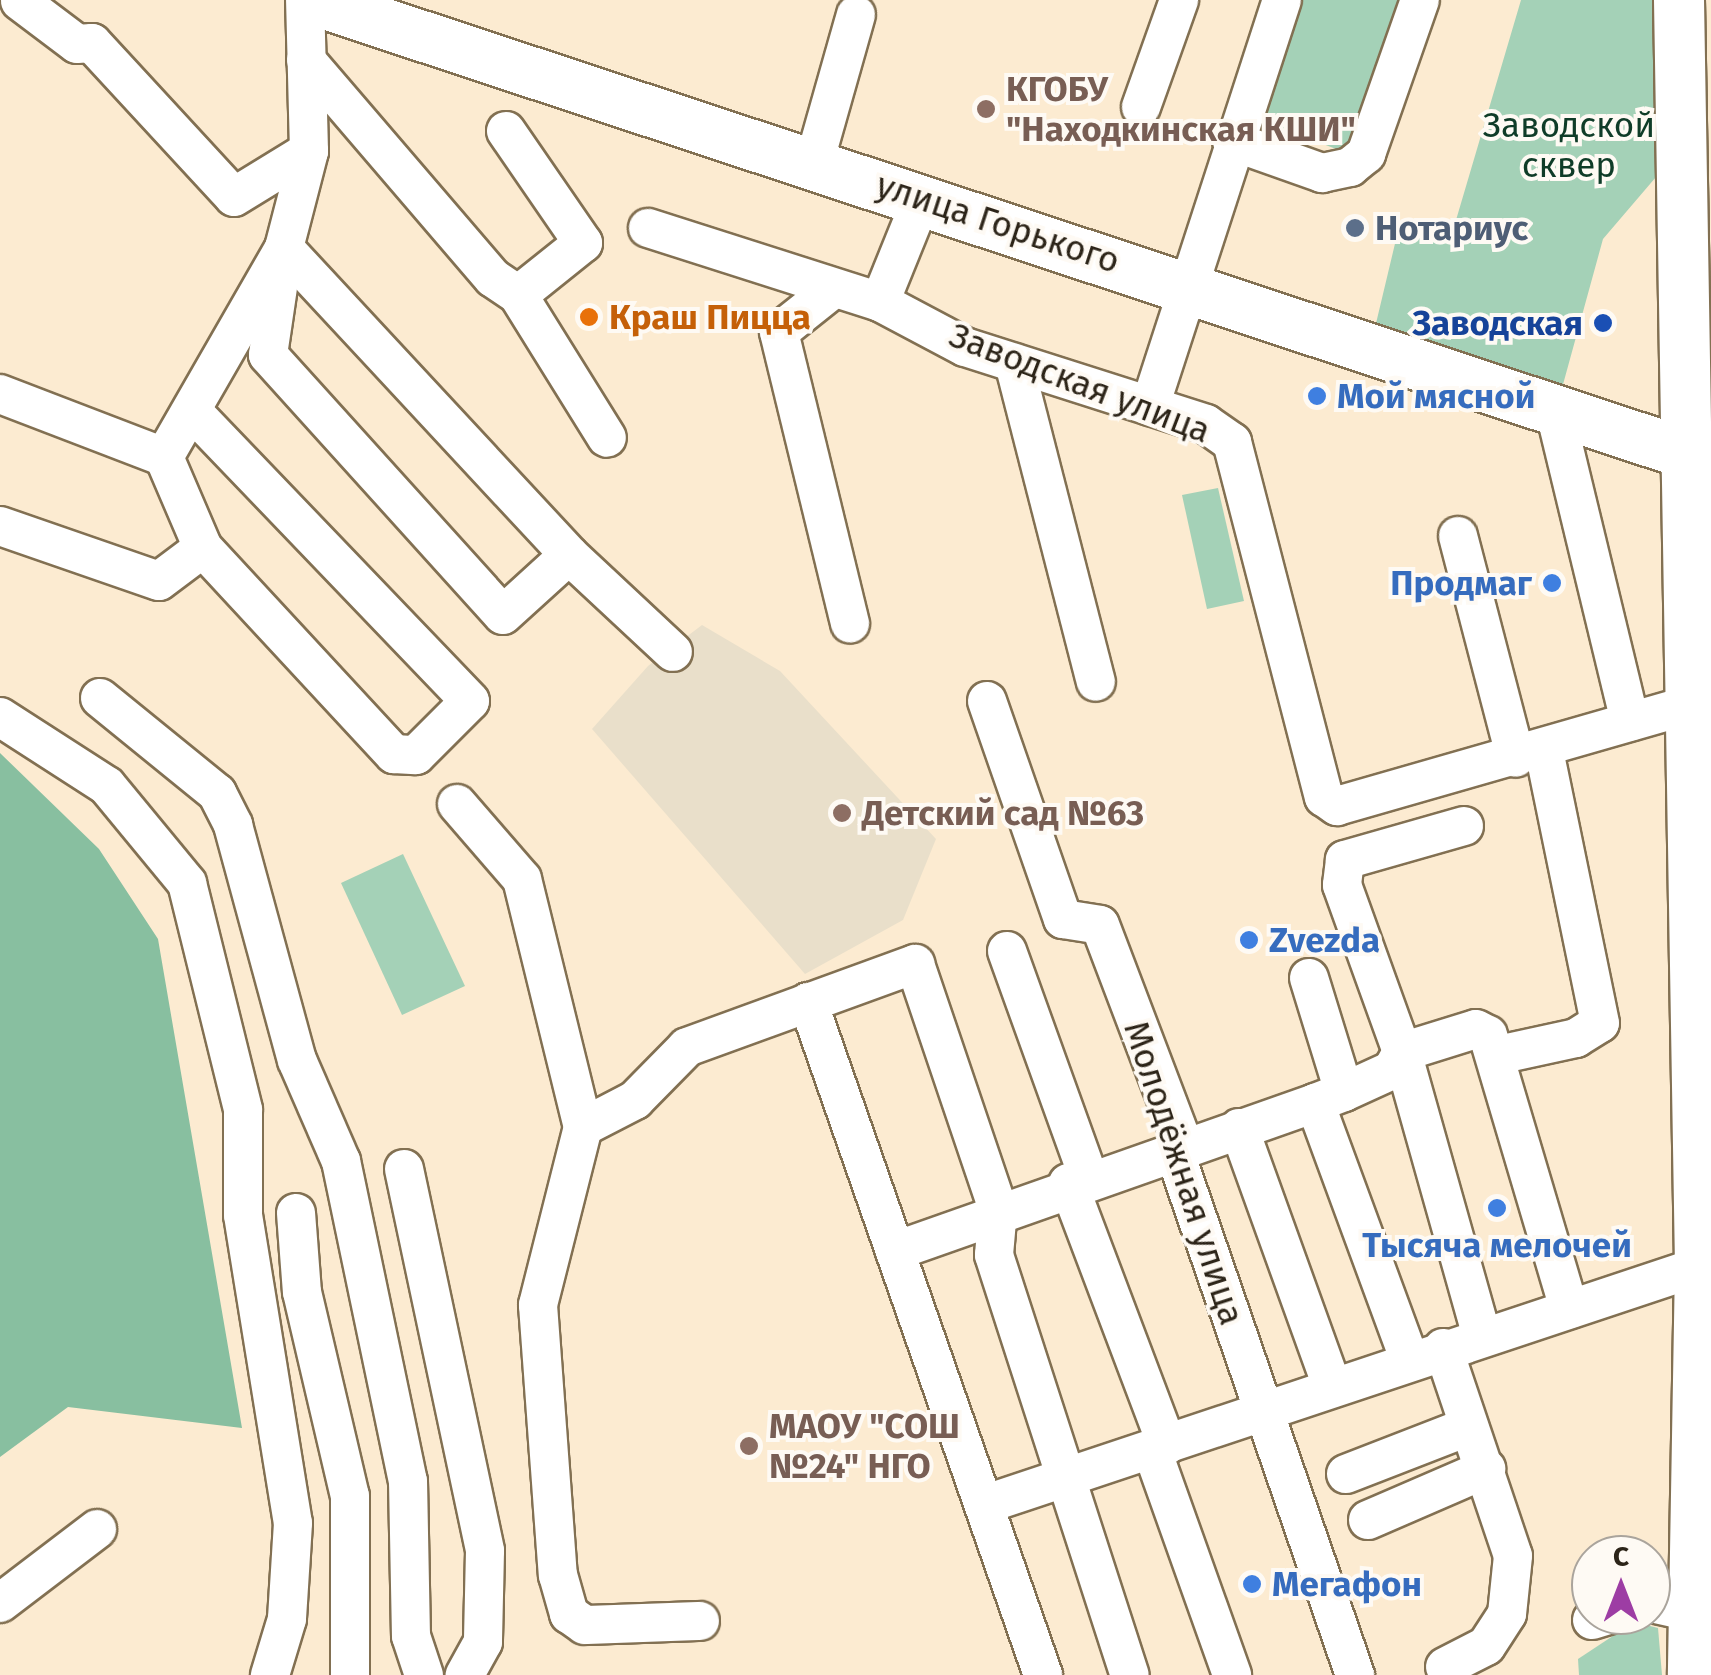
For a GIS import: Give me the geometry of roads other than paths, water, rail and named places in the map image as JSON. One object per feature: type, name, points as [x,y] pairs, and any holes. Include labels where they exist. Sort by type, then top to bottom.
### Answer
[{"type":"main road","name":"улица Горького","points":[[309,0],[1184,284],[1682,452]]},
{"type":"main road","points":[[1690,21],[1682,452],[1690,705],[1702,818],[1700,1266],[1674,1608],[1694,1675]]},
{"type":"street","points":[[20,0],[76,44],[92,42],[234,197],[309,151]]},
{"type":"street","points":[[309,0],[309,151],[284,248],[268,355],[503,615],[570,555]]},
{"type":"street","points":[[1142,108],[1179,0]]},
{"type":"street","points":[[1150,406],[1184,284],[1282,0]]},
{"type":"street","points":[[1232,141],[1322,173],[1350,167],[1366,154],[1420,0]]},
{"type":"street","points":[[814,163],[856,16]]},
{"type":"street","points":[[306,60],[468,250],[518,295],[606,438]]},
{"type":"street","points":[[506,131],[583,243],[518,295]]},
{"type":"street","points":[[880,302],[922,198]]},
{"type":"street","name":"Заводская улица","points":[[648,228],[880,302],[1014,363],[1150,406],[1232,442],[1324,797],[1356,806],[1530,754]]},
{"type":"street","points":[[164,457],[194,414],[284,248]]},
{"type":"street","points":[[284,248],[570,555],[674,652]]},
{"type":"street","points":[[834,289],[779,332],[850,624]]},
{"type":"street","points":[[1014,363],[1096,682]]},
{"type":"street","points":[[0,394],[164,457],[204,548],[394,754],[416,755],[470,702],[194,414]]},
{"type":"street","points":[[1559,428],[1630,722]]},
{"type":"street","points":[[0,526],[159,581],[204,548]]},
{"type":"street","points":[[1458,536],[1530,754],[1600,1023],[1576,1038],[1498,1055]]},
{"type":"street","points":[[100,698],[217,794],[234,824],[297,1060],[341,1161],[408,1481],[420,1674]]},
{"type":"street","name":"Молодёжная улица","points":[[987,702],[1063,919],[1100,926],[1183,1144],[1178,1165],[1355,1675]]},
{"type":"street","points":[[1530,754],[1690,705]]},
{"type":"street","points":[[0,717],[106,786],[187,883],[242,1110],[242,1215],[293,1523],[287,1619],[270,1675]]},
{"type":"street","points":[[457,804],[522,879],[583,1127],[538,1305],[558,1575],[569,1614],[585,1625],[700,1620]]},
{"type":"street","points":[[1464,826],[1346,860],[1342,886],[1402,1052],[1482,1336]]},
{"type":"street","points":[[1007,951],[1232,1675]]},
{"type":"street","points":[[583,1127],[635,1100],[687,1047],[915,964],[998,1210],[994,1255],[1130,1675]]},
{"type":"street","points":[[1309,978],[1330,1098],[1426,1353],[1468,1427],[1509,1530],[1510,1599],[1486,1646],[1445,1666]]},
{"type":"street","points":[[808,1002],[989,1503],[1044,1675]]},
{"type":"street","points":[[896,1250],[1078,1179],[1330,1098],[1392,1070],[1402,1052],[1476,1029],[1498,1055],[1569,1309]]},
{"type":"street","points":[[1238,1128],[1332,1386]]},
{"type":"street","points":[[404,1169],[484,1551],[483,1642],[467,1675]]},
{"type":"street","points":[[296,1213],[302,1292],[350,1496],[350,1675]]},
{"type":"street","points":[[989,1503],[1426,1353],[1700,1266]]},
{"type":"street","points":[[1346,1474],[1468,1427]]},
{"type":"street","points":[[1368,1520],[1486,1469]]},
{"type":"street","points":[[0,1603],[97,1529]]},
{"type":"place","name":"КГОБУ \"Находкинская КШИ\"","points":[[986,109]]},
{"type":"place","name":"Нотариус","points":[[1355,228]]},
{"type":"place","name":"Краш Пицца","points":[[589,317]]},
{"type":"place","name":"Заводская","points":[[1603,323]]},
{"type":"place","name":"Мой мясной","points":[[1317,396]]},
{"type":"place","name":"Продмаг","points":[[1552,583]]},
{"type":"place","name":"Детский сад №63","points":[[842,813]]},
{"type":"place","name":"Zvezda","points":[[1249,940]]},
{"type":"place","name":"Тысяча мелочей","points":[[1497,1208]]},
{"type":"place","name":"МАОУ \"СОШ №24\" НГО","points":[[749,1446]]},
{"type":"place","name":"Мегафон","points":[[1252,1584]]},
{"type":"park label","name":"Заводской сквер","points":[[1569,145]]}]
